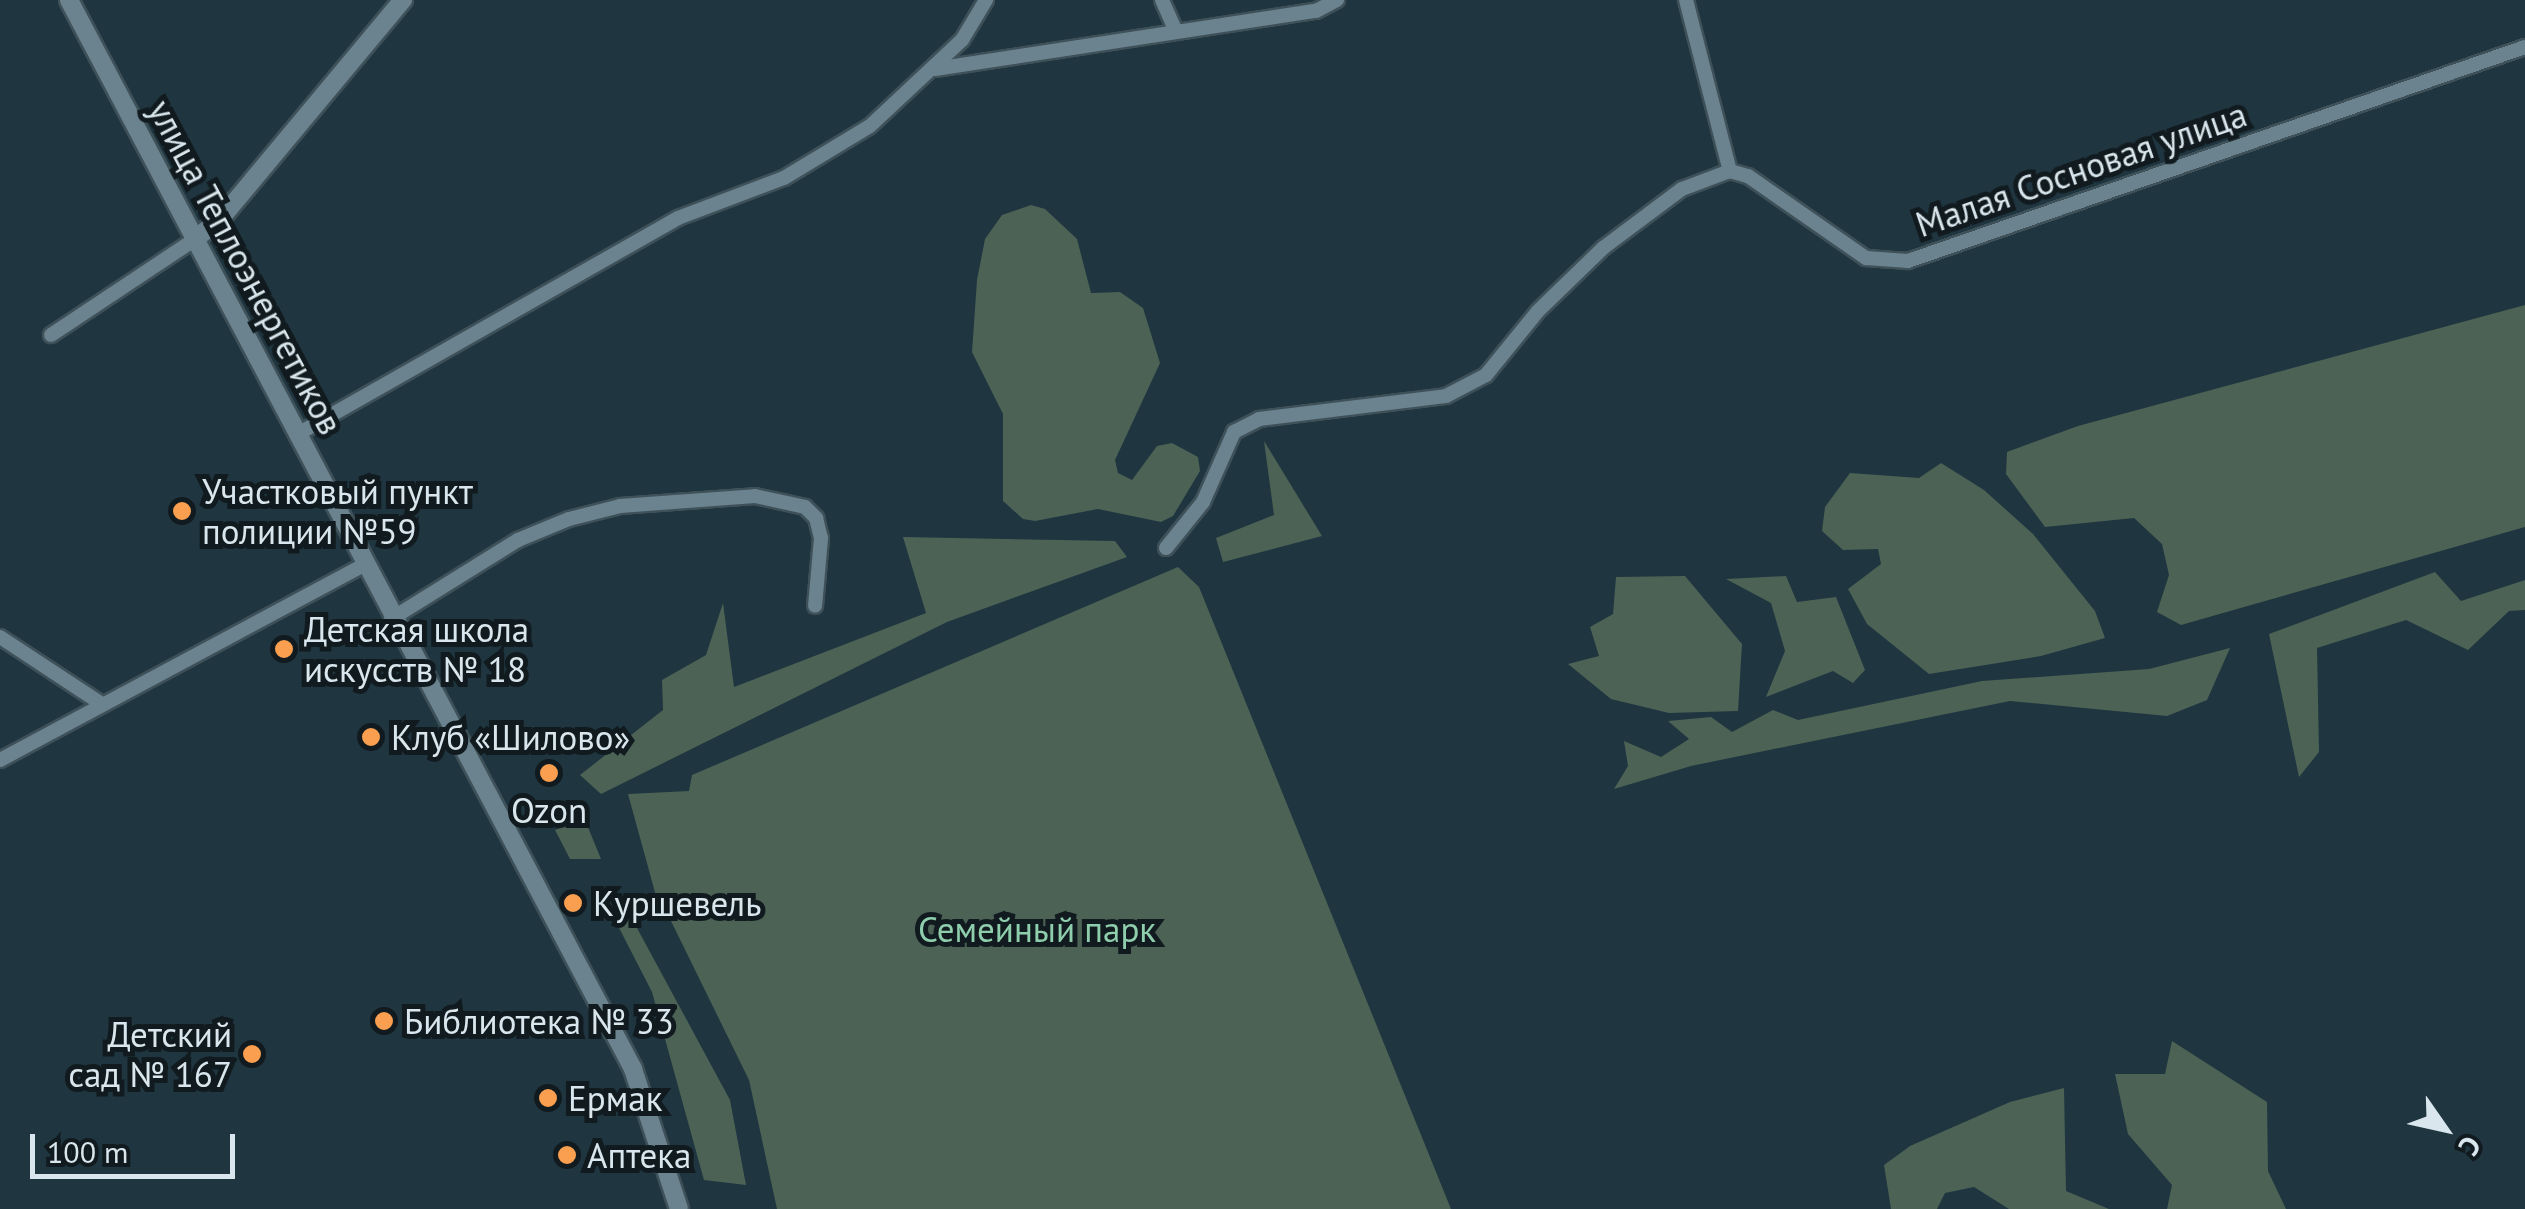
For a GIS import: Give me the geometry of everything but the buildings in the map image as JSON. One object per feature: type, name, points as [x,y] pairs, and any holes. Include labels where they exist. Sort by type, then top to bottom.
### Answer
[{"type":"street","name":"улица Теплоэнергетиков","points":[[69,0],[391,619],[633,1068],[679,1209]]},
{"type":"street","points":[[51,335],[194,240],[222,217],[403,0]]},
{"type":"street","points":[[298,434],[678,218],[784,178],[870,126],[935,70],[986,0]]},
{"type":"street","points":[[1162,0],[1176,31]]},
{"type":"street","points":[[935,70],[1316,11],[1337,0]]},
{"type":"street","points":[[1166,548],[1203,502],[1234,432],[1259,419],[1392,407],[1460,389],[1486,374],[1538,311],[1603,248],[1682,189],[1730,171],[1686,0]]},
{"type":"street","name":"Малая Сосновая улица","points":[[1730,171],[1748,176],[1814,228],[1866,258],[1908,261],[2525,47]]},
{"type":"street","points":[[391,619],[518,540],[569,519],[636,504],[755,496],[804,507],[816,518],[822,538],[815,606]]},
{"type":"street","points":[[0,760],[363,565]]},
{"type":"street","points":[[0,637],[103,704]]},
{"type":"green space","points":[[1031,205],[1045,209],[1077,239],[1091,293],[1120,292],[1143,308],[1160,363],[1115,460],[1118,473],[1132,480],[1157,446],[1172,443],[1198,457],[1200,471],[1173,516],[1161,522],[1098,509],[1035,521],[1023,519],[1003,501],[1003,414],[972,352],[977,280],[985,239],[1002,215]]},
{"type":"green space","points":[[2525,305],[2525,527],[2181,625],[2157,612],[2169,575],[2162,544],[2134,518],[2045,527],[2006,474],[2007,452],[2078,426]]},
{"type":"green space","points":[[1264,441],[1322,536],[1223,562],[1216,538],[1274,515]]},
{"type":"green space","points":[[1941,463],[1984,490],[2033,534],[2095,611],[2105,638],[2041,656],[1929,674],[1867,624],[1848,589],[1881,564],[1878,549],[1843,550],[1822,531],[1825,507],[1850,473],[1919,478]]},
{"type":"green space","points":[[903,537],[1115,541],[1127,557],[947,622],[601,794],[580,775],[663,710],[662,680],[706,655],[723,603],[734,687],[926,613]]},
{"type":"green space","name":"Семейный парк","points":[[1178,567],[1199,587],[1451,1209],[777,1209],[749,1080],[670,919],[672,904],[656,896],[628,794],[689,791],[692,775]]},
{"type":"green space","points":[[2435,572],[2461,601],[2525,580],[2525,610],[2509,611],[2468,650],[2406,620],[2317,648],[2319,752],[2299,777],[2269,634]]},
{"type":"green space","points":[[1685,576],[1742,644],[1738,711],[1669,713],[1611,699],[1568,664],[1599,656],[1590,627],[1613,614],[1616,577]]},
{"type":"green space","points":[[1786,576],[1797,602],[1836,597],[1865,670],[1853,683],[1833,671],[1766,697],[1785,651],[1771,603],[1726,579]]},
{"type":"green space","points":[[2230,648],[2207,700],[2167,716],[2010,701],[1691,766],[1614,789],[1628,766],[1624,741],[1661,757],[1689,739],[1668,721],[1711,717],[1732,732],[1773,710],[1798,720],[1982,681],[2149,669]]},
{"type":"green space","points":[[585,820],[601,859],[570,859],[555,830]]},
{"type":"green space","points":[[630,915],[730,1100],[746,1185],[704,1180],[652,992],[616,922]]},
{"type":"green space","points":[[2172,1041],[2267,1102],[2268,1171],[2286,1209],[2167,1209],[2172,1185],[2128,1134],[2115,1074],[2165,1074]]},
{"type":"green space","points":[[2064,1088],[2066,1191],[2109,1209],[2009,1209],[1974,1187],[1945,1193],[1937,1209],[1891,1209],[1884,1165],[1910,1146],[2010,1102]]},
{"type":"place","name":"Участковый пункт полиции №59","points":[[182,511]]},
{"type":"place","name":"Детская школа искусств № 18","points":[[284,649]]},
{"type":"place","name":"Клуб «Шилово»","points":[[371,737]]},
{"type":"place","name":"Ozon","points":[[549,773]]},
{"type":"place","name":"Куршевель","points":[[573,903]]},
{"type":"place","name":"Библиотека № 33","points":[[384,1021]]},
{"type":"place","name":"Детский сад № 167","points":[[252,1054]]},
{"type":"place","name":"Ермак","points":[[548,1098]]},
{"type":"place","name":"Аптека","points":[[567,1155]]}]
